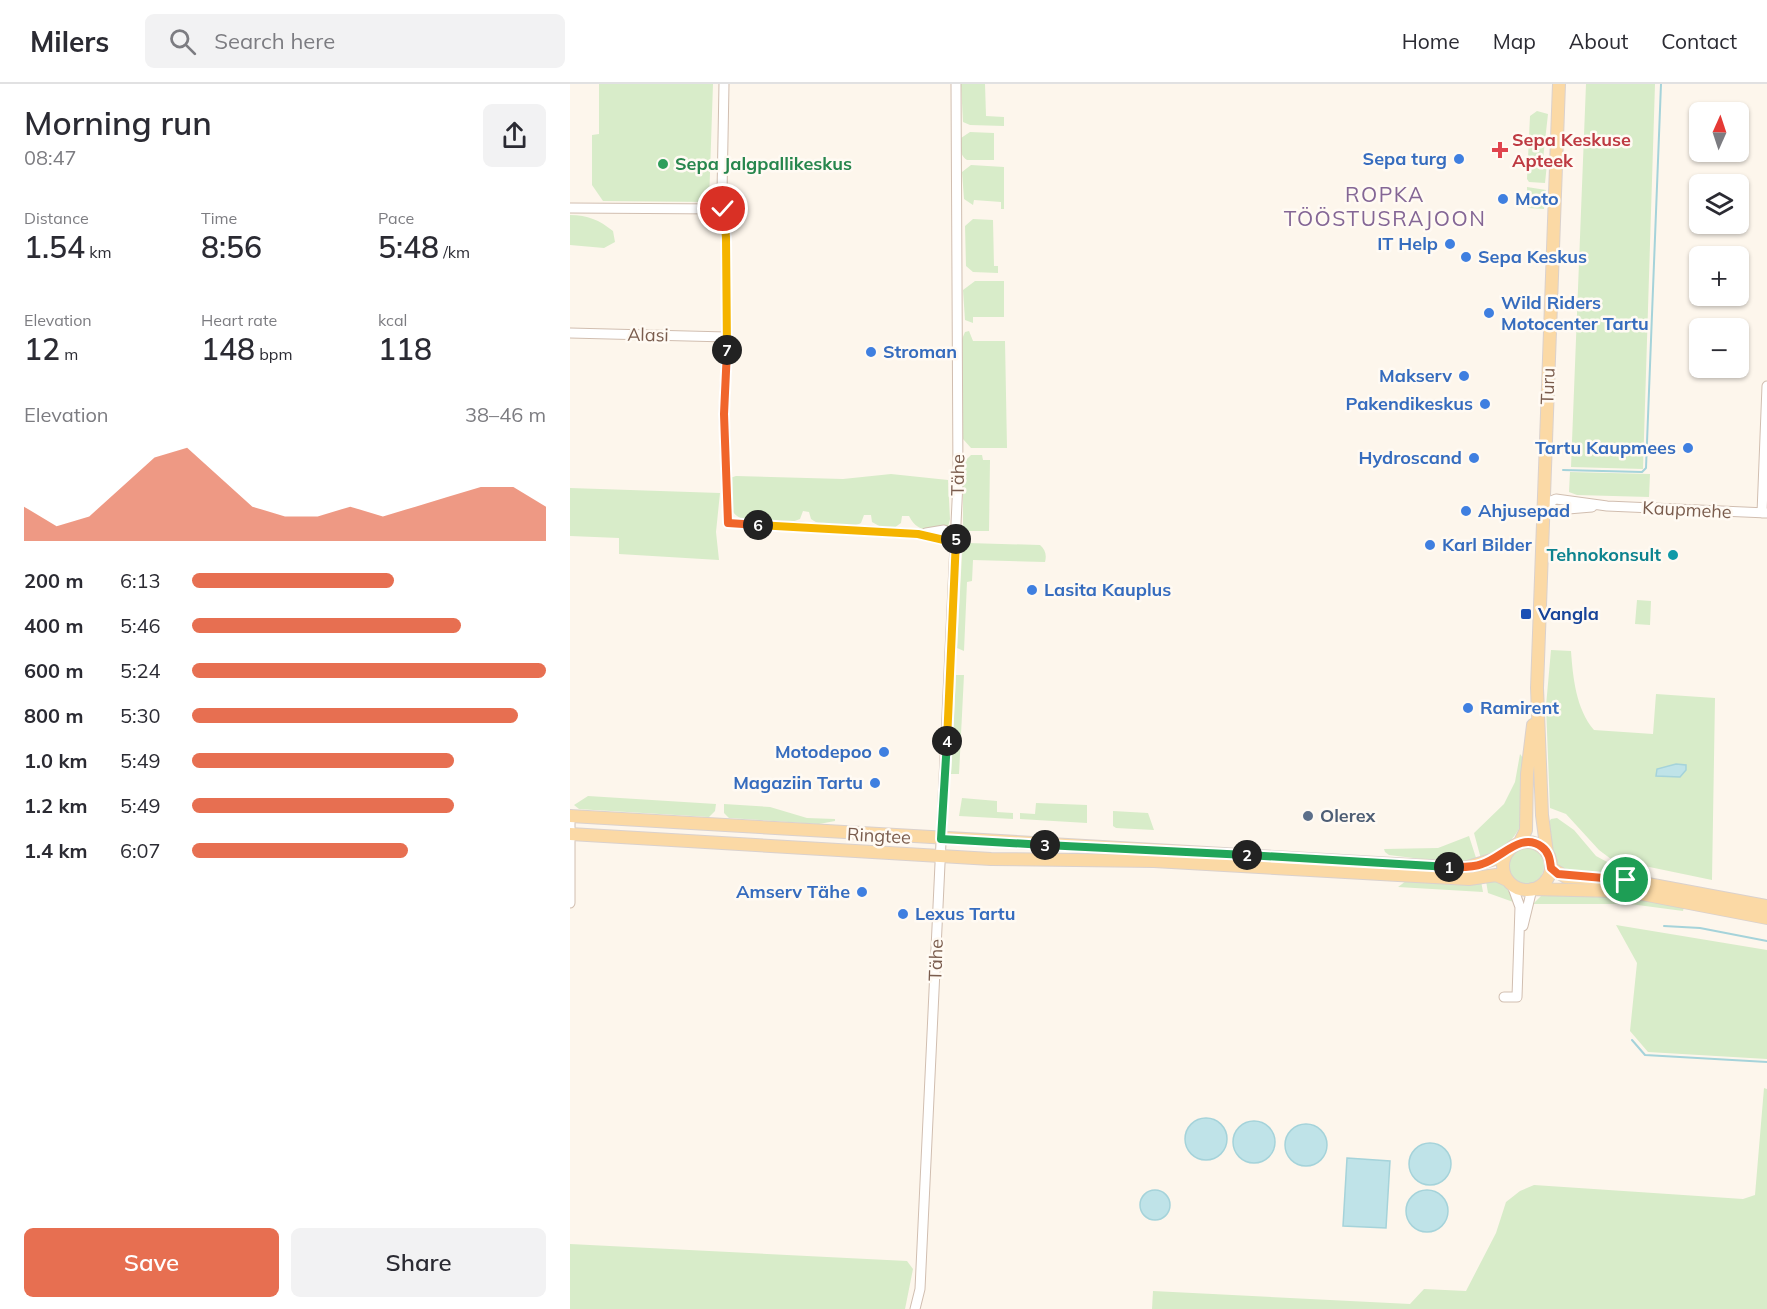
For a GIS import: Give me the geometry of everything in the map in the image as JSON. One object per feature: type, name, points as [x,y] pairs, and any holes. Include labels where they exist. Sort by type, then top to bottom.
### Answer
[{"type":"main road","name":"Turu","points":[[1547,853],[1542,814],[1537,688],[1558,84]]},
{"type":"main road","name":"Turu","points":[[1520,842],[1527,824],[1527,774],[1537,688]]},
{"type":"main road","name":"Ringtee","points":[[570,816],[1464,868],[1496,859],[1508,851]]},
{"type":"main road","name":"Ringtee","points":[[571,834],[940,856],[1154,861],[1469,879],[1496,875],[1510,883]]},
{"type":"main road","points":[[1532,889],[1545,882],[1551,868],[1547,853],[1535,843],[1520,842],[1508,851],[1502,866],[1510,883],[1532,889],[1625,892],[1767,918]]},
{"type":"main road","points":[[1551,868],[1566,877],[1626,880],[1767,906]]},
{"type":"street","points":[[724,84],[723,209],[726,237],[727,337],[724,414],[728,523],[918,534],[944,540],[956,536]]},
{"type":"street","name":"Tähe","points":[[915,1309],[920,1289],[956,536],[956,84]]},
{"type":"street","points":[[570,208],[723,209]]},
{"type":"street","name":"Alasi","points":[[570,333],[727,337]]},
{"type":"street","points":[[1764,513],[1767,386]]},
{"type":"street","name":"Kaupmehe","points":[[1544,504],[1556,499],[1607,506],[1764,513]]},
{"type":"street","points":[[570,816],[570,903]]},
{"type":"street","points":[[1504,997],[1517,997],[1520,907],[1510,883]]},
{"type":"street","points":[[1520,937],[1532,889]]},
{"type":"green space","name":"Sepa Jalgpallikeskus","points":[[599,84],[713,84],[709,202],[603,201],[592,185],[592,135],[599,134]]},
{"type":"green space","points":[[961,84],[985,84],[986,116],[1004,117],[1004,126],[970,125],[963,122]]},
{"type":"green space","points":[[1586,84],[1655,84],[1643,469],[1571,467]]},
{"type":"green space","points":[[1537,111],[1548,114],[1543,159],[1547,164],[1545,183],[1529,182],[1527,179],[1530,116]]},
{"type":"green space","points":[[970,132],[994,133],[994,160],[964,158],[961,151],[961,138]]},
{"type":"green space","points":[[971,165],[1004,167],[1004,209],[1001,209],[1001,202],[974,200],[973,205],[964,199],[962,172]]},
{"type":"green space","points":[[1527,187],[1546,190],[1544,209],[1528,208]]},
{"type":"green space","points":[[570,215],[588,217],[603,224],[613,231],[615,242],[604,248],[570,245]]},
{"type":"green space","points":[[973,219],[993,220],[994,266],[998,266],[998,273],[973,272],[966,266],[965,226]]},
{"type":"green space","points":[[975,281],[1004,281],[1004,317],[973,317],[973,323],[965,320],[963,290]]},
{"type":"green space","points":[[969,331],[973,341],[1005,341],[1007,448],[971,448],[963,439],[962,339],[965,332]]},
{"type":"green space","points":[[971,455],[982,455],[983,460],[990,460],[989,531],[965,531],[963,527],[963,463]]},
{"type":"green space","points":[[1570,472],[1650,474],[1649,497],[1577,495],[1569,492]]},
{"type":"green space","points":[[891,474],[948,480],[950,519],[948,527],[920,528],[912,522],[909,516],[902,516],[901,523],[894,528],[881,527],[872,522],[871,515],[864,515],[861,523],[836,527],[816,522],[811,519],[809,512],[803,511],[800,519],[792,522],[767,523],[740,518],[731,507],[730,478],[736,476],[843,479]]},
{"type":"green space","points":[[570,488],[720,493],[716,532],[719,560],[619,554],[619,538],[570,536]]},
{"type":"green space","points":[[968,543],[1040,545],[1046,557],[1045,562],[973,560],[972,581],[967,582],[964,651],[957,648],[962,554]]},
{"type":"green space","points":[[1637,600],[1651,601],[1650,625],[1635,624]]},
{"type":"green space","points":[[1551,650],[1571,651],[1579,703],[1594,730],[1653,734],[1656,694],[1715,698],[1712,880],[1611,859],[1599,850],[1566,814],[1550,808],[1546,706]]},
{"type":"green space","points":[[956,675],[964,675],[959,774],[951,774]]},
{"type":"green space","points":[[1520,754],[1523,758],[1520,827],[1506,844],[1481,859],[1474,833],[1504,804],[1515,782]]},
{"type":"green space","points":[[588,796],[716,804],[715,811],[709,817],[579,809],[574,805]]},
{"type":"green space","points":[[962,798],[997,801],[997,812],[1013,813],[1013,819],[959,816]]},
{"type":"green space","points":[[1036,803],[1087,805],[1087,823],[1020,819],[1020,813],[1035,814]]},
{"type":"green space","points":[[724,804],[770,807],[807,818],[835,819],[835,821],[819,824],[729,818],[724,813]]},
{"type":"green space","points":[[1113,811],[1148,813],[1154,830],[1116,828],[1113,826]]},
{"type":"green space","points":[[1557,818],[1574,830],[1596,856],[1624,871],[1625,876],[1569,872],[1557,866],[1547,825],[1551,819]]},
{"type":"green space","points":[[1469,836],[1477,861],[1453,863],[1389,855],[1384,849],[1438,848]]},
{"type":"green space","points":[[1526,848],[1539,853],[1544,866],[1539,879],[1526,884],[1513,879],[1508,866],[1513,853]]},
{"type":"green space","points":[[1497,880],[1509,890],[1516,903],[1488,893],[1486,881]]},
{"type":"green space","points":[[1406,881],[1481,881],[1483,892],[1398,887]]},
{"type":"green space","points":[[1565,894],[1637,899],[1684,907],[1683,911],[1630,904],[1533,904],[1541,896]]},
{"type":"green space","points":[[1616,925],[1767,950],[1767,1059],[1648,1052],[1630,1031],[1637,963]]},
{"type":"green space","points":[[1764,1088],[1767,1089],[1767,1309],[1152,1309],[1153,1291],[1410,1304],[1424,1289],[1466,1291],[1496,1233],[1506,1202],[1520,1191],[1534,1185],[1743,1199],[1755,1195]]},
{"type":"green space","points":[[570,1244],[907,1261],[913,1269],[905,1309],[570,1309]]},
{"type":"water","points":[[1676,764],[1686,765],[1686,770],[1680,777],[1656,776],[1657,769]]},
{"type":"water","points":[[1206,1118],[1221,1124],[1227,1139],[1221,1154],[1206,1160],[1191,1154],[1185,1139],[1191,1124]]},
{"type":"water","points":[[1254,1121],[1269,1127],[1275,1142],[1269,1157],[1254,1163],[1239,1157],[1233,1142],[1239,1127]]},
{"type":"water","points":[[1306,1124],[1321,1130],[1327,1145],[1321,1160],[1306,1166],[1291,1160],[1285,1145],[1291,1130]]},
{"type":"water","points":[[1430,1143],[1445,1149],[1451,1164],[1445,1179],[1430,1185],[1415,1179],[1409,1164],[1415,1149]]},
{"type":"water","points":[[1347,1158],[1390,1161],[1386,1228],[1343,1226]]},
{"type":"water","points":[[1155,1190],[1166,1194],[1170,1205],[1166,1216],[1155,1220],[1144,1216],[1140,1205],[1144,1194]]},
{"type":"water","points":[[1427,1190],[1442,1196],[1448,1211],[1442,1226],[1427,1232],[1412,1226],[1406,1211],[1412,1196]]},
{"type":"waterway","points":[[1563,470],[1642,472],[1646,468],[1661,84]]},
{"type":"waterway","points":[[1664,926],[1700,928],[1767,941]]},
{"type":"waterway","points":[[1632,1040],[1645,1055],[1767,1062]]},
{"type":"place","name":"Sepa Keskuse Apteek","points":[[1500,150]]},
{"type":"place","name":"Sepa turg","points":[[1459,159]]},
{"type":"place","name":"Sepa Jalgpallikeskus","points":[[663,164]]},
{"type":"place","name":"Moto","points":[[1503,199]]},
{"type":"place","name":"IT Help","points":[[1450,244]]},
{"type":"place","name":"Sepa Keskus","points":[[1466,257]]},
{"type":"place","name":"Wild Riders Motocenter Tartu","points":[[1489,313]]},
{"type":"place","name":"Stroman","points":[[871,352]]},
{"type":"place","name":"Makserv","points":[[1464,376]]},
{"type":"place","name":"Pakendikeskus","points":[[1485,404]]},
{"type":"place","name":"Tartu Kaupmees","points":[[1688,448]]},
{"type":"place","name":"Hydroscand","points":[[1474,458]]},
{"type":"place","name":"Ahjusepad","points":[[1466,511]]},
{"type":"place","name":"Karl Bilder","points":[[1430,545]]},
{"type":"place","name":"Tehnokonsult","points":[[1673,555]]},
{"type":"place","name":"Lasita Kauplus","points":[[1032,590]]},
{"type":"place","name":"Vangla","points":[[1526,614]]},
{"type":"place","name":"Ramirent","points":[[1468,708]]},
{"type":"place","name":"Motodepoo","points":[[884,752]]},
{"type":"place","name":"Magaziin Tartu","points":[[875,783]]},
{"type":"place","name":"Olerex","points":[[1308,816]]},
{"type":"place","name":"Amserv Tähe","points":[[862,892]]},
{"type":"place","name":"Lexus Tartu","points":[[903,914]]},
{"type":"district","name":"ROPKA TÖÖSTUSRAJOON","points":[[1385,207]]},
{"type":"route","points":[[723,209],[726,237],[727,348],[724,414],[728,523],[918,534],[944,540],[956,536],[951,679],[941,839],[1464,868],[1496,859],[1520,842],[1530,842],[1544,849],[1550,858],[1551,868],[1558,874],[1566,877],[1626,880]]}]
